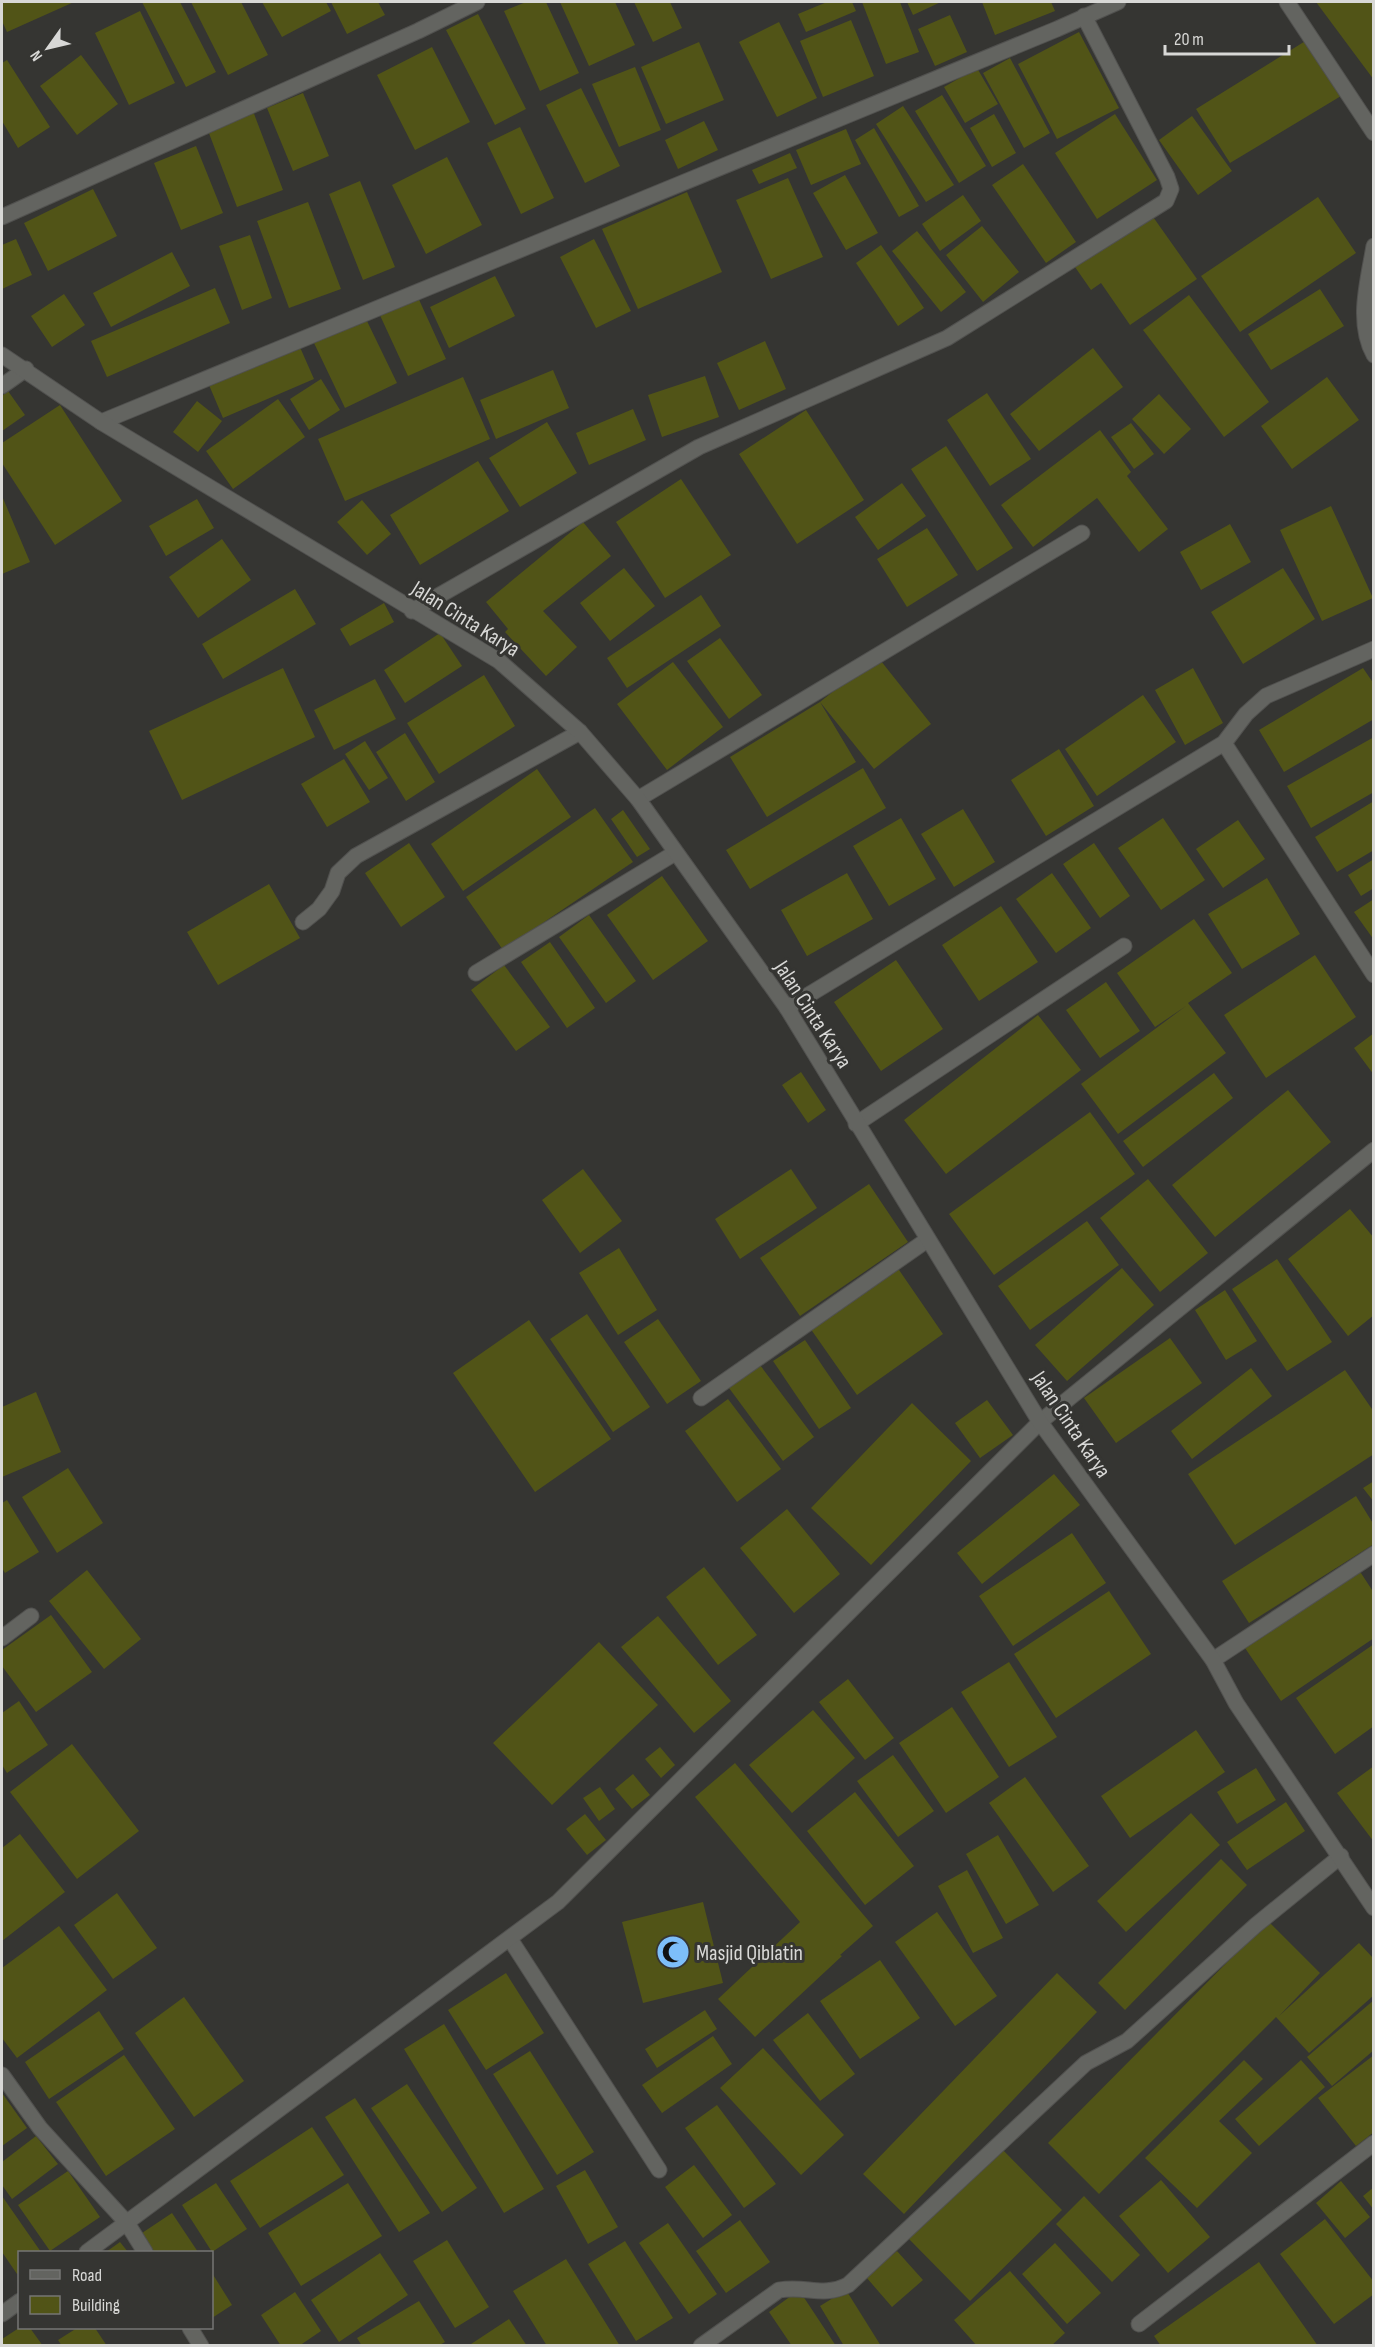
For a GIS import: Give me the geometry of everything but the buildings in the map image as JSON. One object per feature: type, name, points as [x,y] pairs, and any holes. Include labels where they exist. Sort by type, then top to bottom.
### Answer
[{"type":"street","points":[[2,217],[418,32],[477,2]]},
{"type":"street","points":[[101,422],[1118,2]]},
{"type":"street","points":[[1287,2],[1374,133]]},
{"type":"street","points":[[412,611],[699,447],[947,338],[1166,201],[1172,189],[1167,177],[1084,16]]},
{"type":"street","points":[[1374,246],[1364,318],[1364,332],[1374,355]]},
{"type":"street","name":"Jalan Cinta Karya","points":[[2,355],[26,369],[101,422],[412,611],[499,661],[580,732],[638,800],[786,1008],[1040,1422],[1213,1660],[1236,1703],[1373,1906]]},
{"type":"street","points":[[2,386],[26,369]]},
{"type":"street","points":[[638,800],[1082,533]]},
{"type":"street","points":[[786,1008],[1224,743],[1246,714],[1266,696],[1374,649]]},
{"type":"street","points":[[303,922],[319,909],[332,891],[338,873],[356,856],[580,732]]},
{"type":"street","points":[[1224,743],[1374,975]]},
{"type":"street","points":[[476,973],[675,853]]},
{"type":"street","points":[[856,1124],[1124,946]]},
{"type":"street","points":[[90,2251],[558,1902],[1040,1422],[1374,1150]]},
{"type":"street","points":[[701,1398],[927,1240]]},
{"type":"street","points":[[1213,1660],[1374,1554]]},
{"type":"street","points":[[2,1638],[31,1616]]},
{"type":"street","points":[[701,2346],[779,2290],[795,2288],[832,2293],[848,2285],[1086,2063],[1127,2041],[1256,1925],[1341,1856]]},
{"type":"street","points":[[510,1939],[659,2170]]},
{"type":"street","points":[[2,2075],[40,2128],[127,2223],[144,2251]]},
{"type":"street","points":[[1139,2324],[1374,2143]]},
{"type":"street","points":[[2,2314],[18,2302]]},
{"type":"street","points":[[191,2329],[201,2346]]},
{"type":"place","name":"Masjid Qiblatin","points":[[673,1952]]}]
